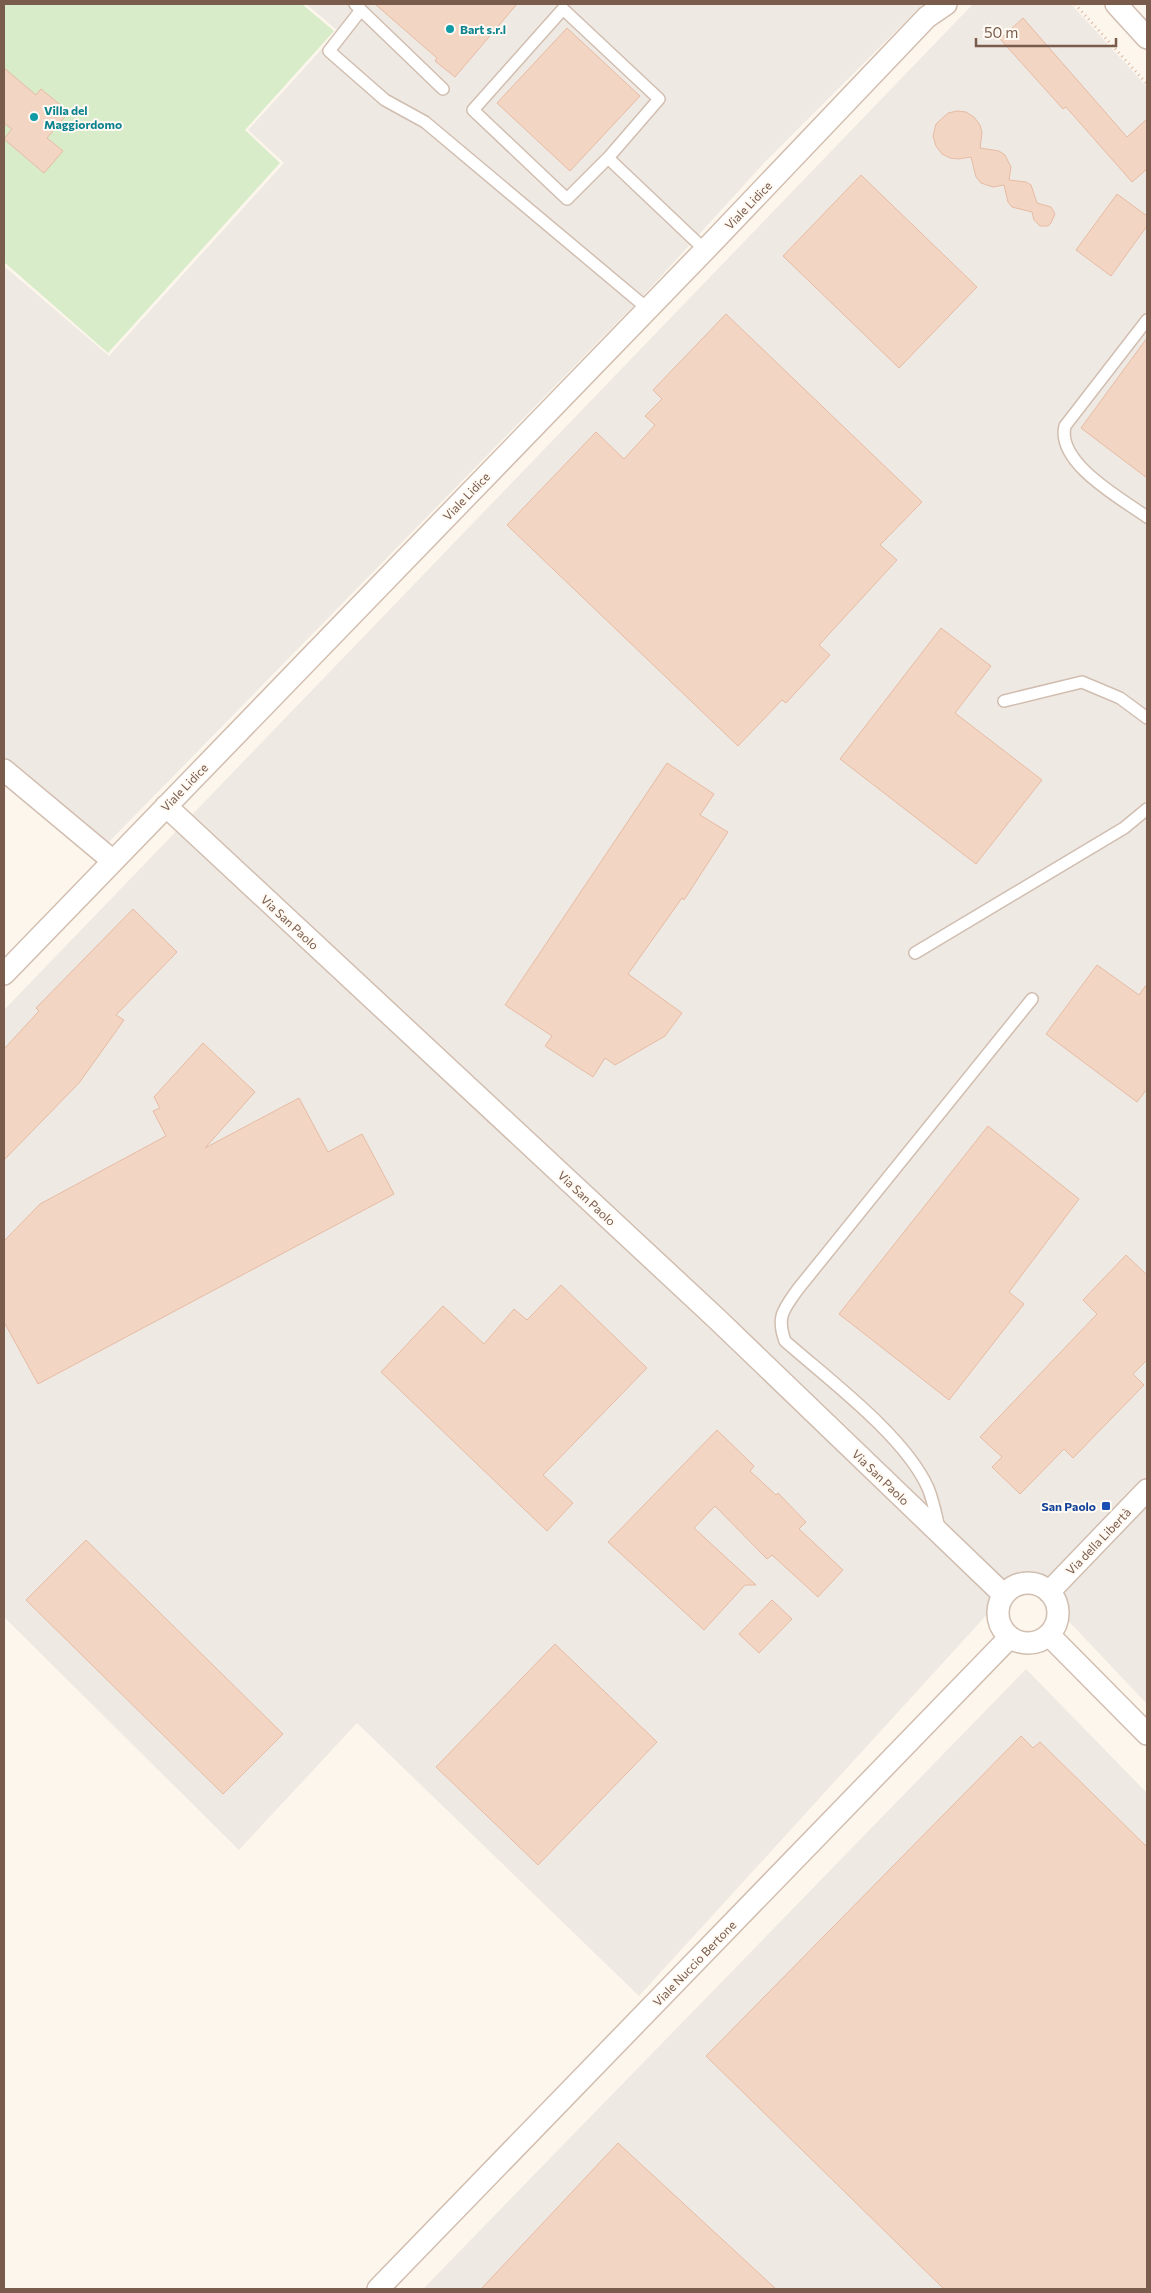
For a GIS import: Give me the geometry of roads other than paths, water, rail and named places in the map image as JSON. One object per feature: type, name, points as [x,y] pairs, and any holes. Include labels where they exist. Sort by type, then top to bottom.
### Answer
[{"type":"street","name":"Viale Lidice","points":[[4,974],[705,250],[930,10],[946,4]]},
{"type":"street","points":[[1117,4],[1147,21]]},
{"type":"street","points":[[1117,4],[1147,38]]},
{"type":"street","points":[[4,770],[113,861]]},
{"type":"street","name":"Via San Paolo","points":[[166,806],[717,1319],[1004,1595]]},
{"type":"street","name":"Via della Libertà","points":[[1049,1592],[1147,1490]]},
{"type":"street","points":[[1031,1583],[1049,1592],[1054,1600],[1057,1618],[1049,1635],[1042,1640],[1025,1643],[1010,1637],[1003,1630],[998,1612],[1004,1595],[1012,1588],[1031,1583]]},
{"type":"street","points":[[1049,1635],[1147,1734]]},
{"type":"street","name":"Viale Nuccio Bertone","points":[[378,2289],[1010,1637]]},
{"type":"lane","points":[[443,89],[358,7],[329,50],[385,100],[425,122],[648,309]]},
{"type":"lane","points":[[563,9],[659,99],[608,158],[567,198],[473,110],[563,9]]},
{"type":"lane","points":[[608,158],[705,250]]},
{"type":"lane","points":[[1147,320],[1065,426],[1063,434],[1073,458],[1085,472],[1147,517]]},
{"type":"lane","points":[[1004,701],[1082,682],[1120,698],[1147,718]]},
{"type":"lane","points":[[915,953],[1124,828],[1147,809]]},
{"type":"lane","points":[[941,1534],[928,1488],[913,1464],[879,1424],[785,1342],[780,1327],[782,1312],[798,1289],[1032,999]]},
{"type":"place","name":"Bart s.r.l","points":[[450,29]]},
{"type":"place","name":"Villa del Maggiordomo","points":[[34,117]]},
{"type":"place","name":"San Paolo","points":[[1106,1506]]}]
